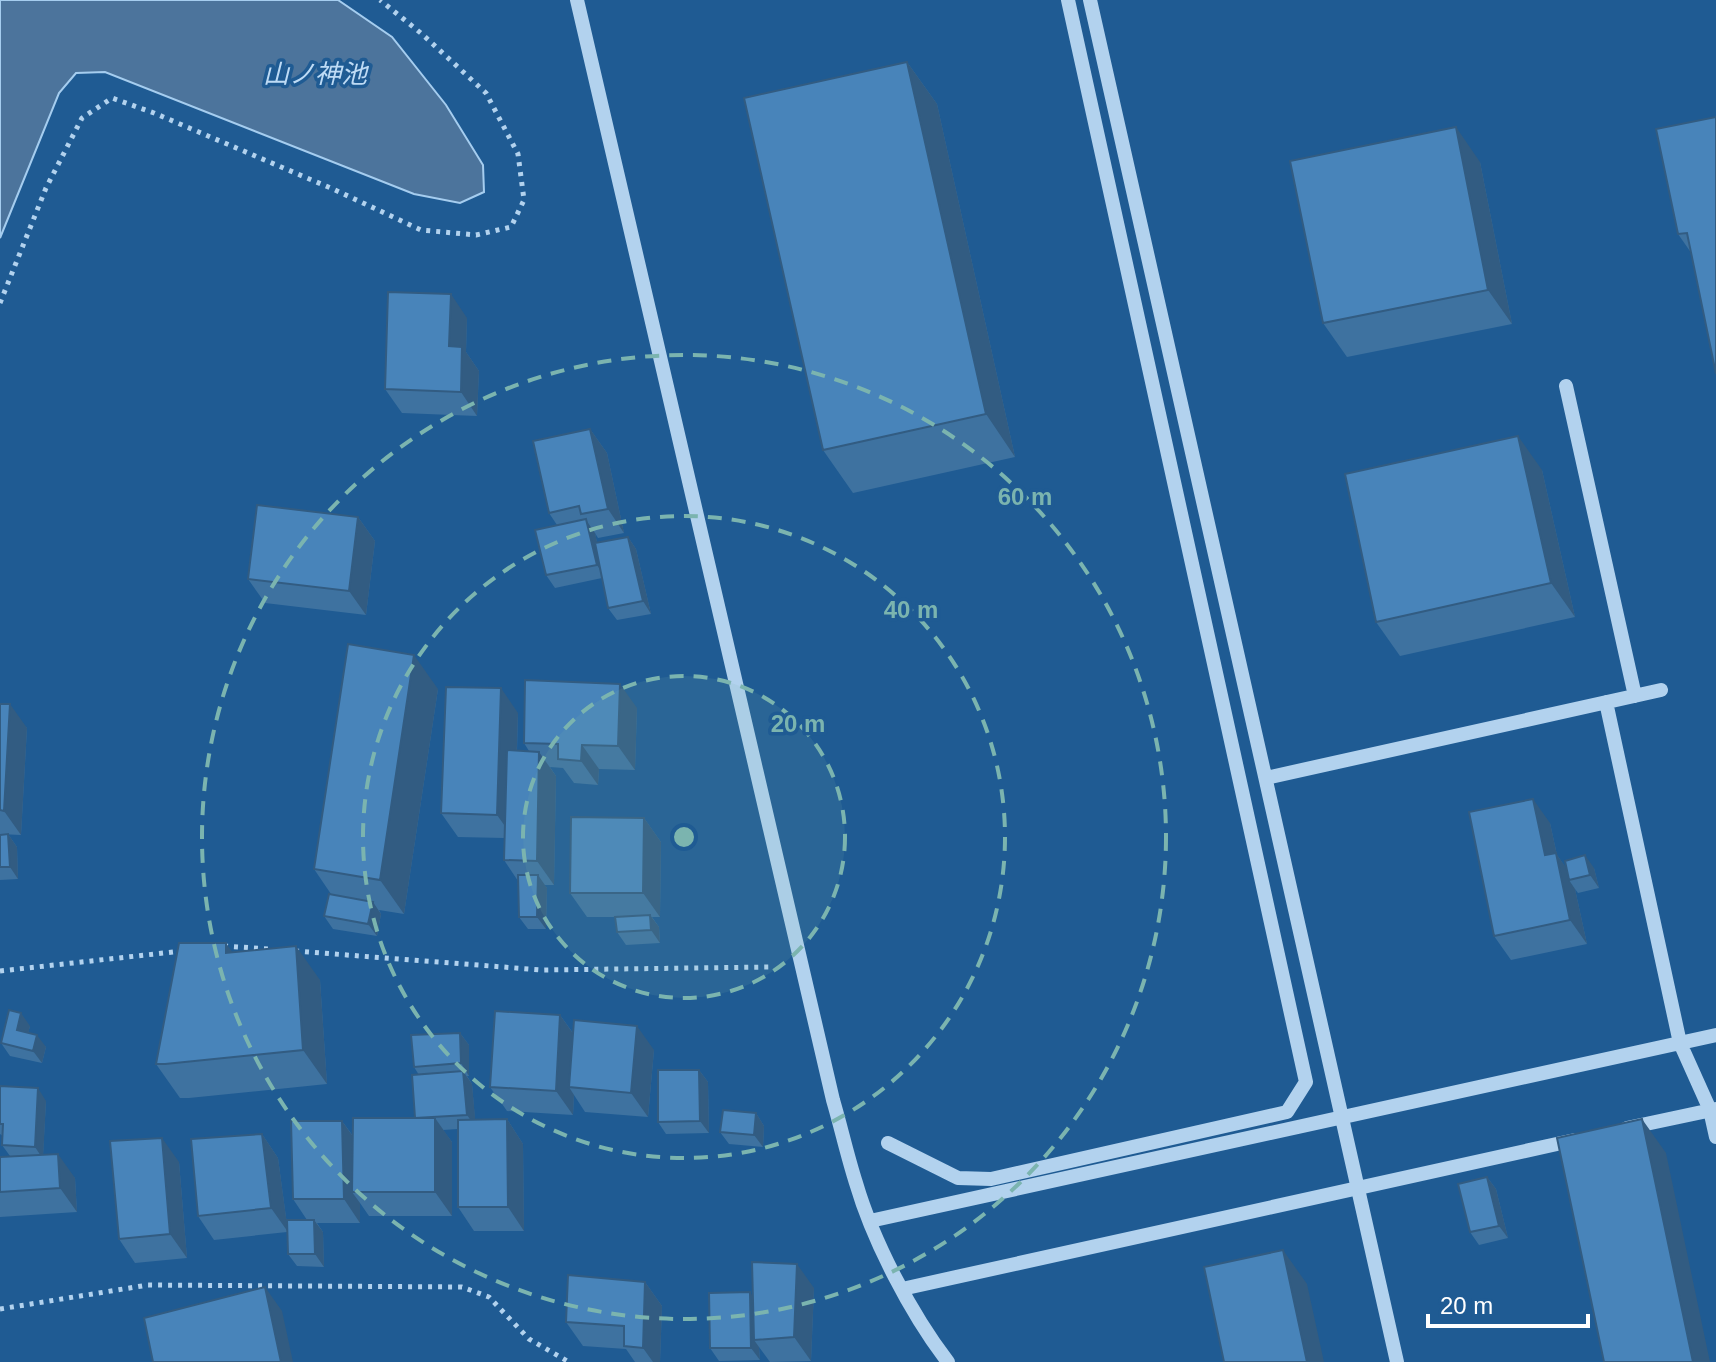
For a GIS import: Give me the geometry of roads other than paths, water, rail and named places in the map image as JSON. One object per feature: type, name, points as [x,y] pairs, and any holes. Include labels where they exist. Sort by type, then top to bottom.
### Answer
[{"type":"street","points":[[577,0],[856,1185],[902,1289],[948,1362]]},
{"type":"street","points":[[888,1143],[958,1178],[991,1179],[1287,1112],[1306,1082],[1068,0]]},
{"type":"street","points":[[1090,0],[1397,1362]]},
{"type":"street","points":[[1566,386],[1635,696]]},
{"type":"street","points":[[1266,778],[1661,690]]},
{"type":"street","points":[[1606,702],[1680,1043],[1713,1109],[1716,1137]]},
{"type":"street","points":[[870,1221],[1716,1035]]},
{"type":"street","points":[[1618,1130],[1713,1109]]},
{"type":"street","points":[[902,1289],[1588,1137]]},
{"type":"water","name":"山ノ神池","points":[[0,0],[338,0],[392,37],[446,105],[483,165],[484,192],[460,203],[414,194],[105,72],[76,73],[59,93],[0,238]]}]
